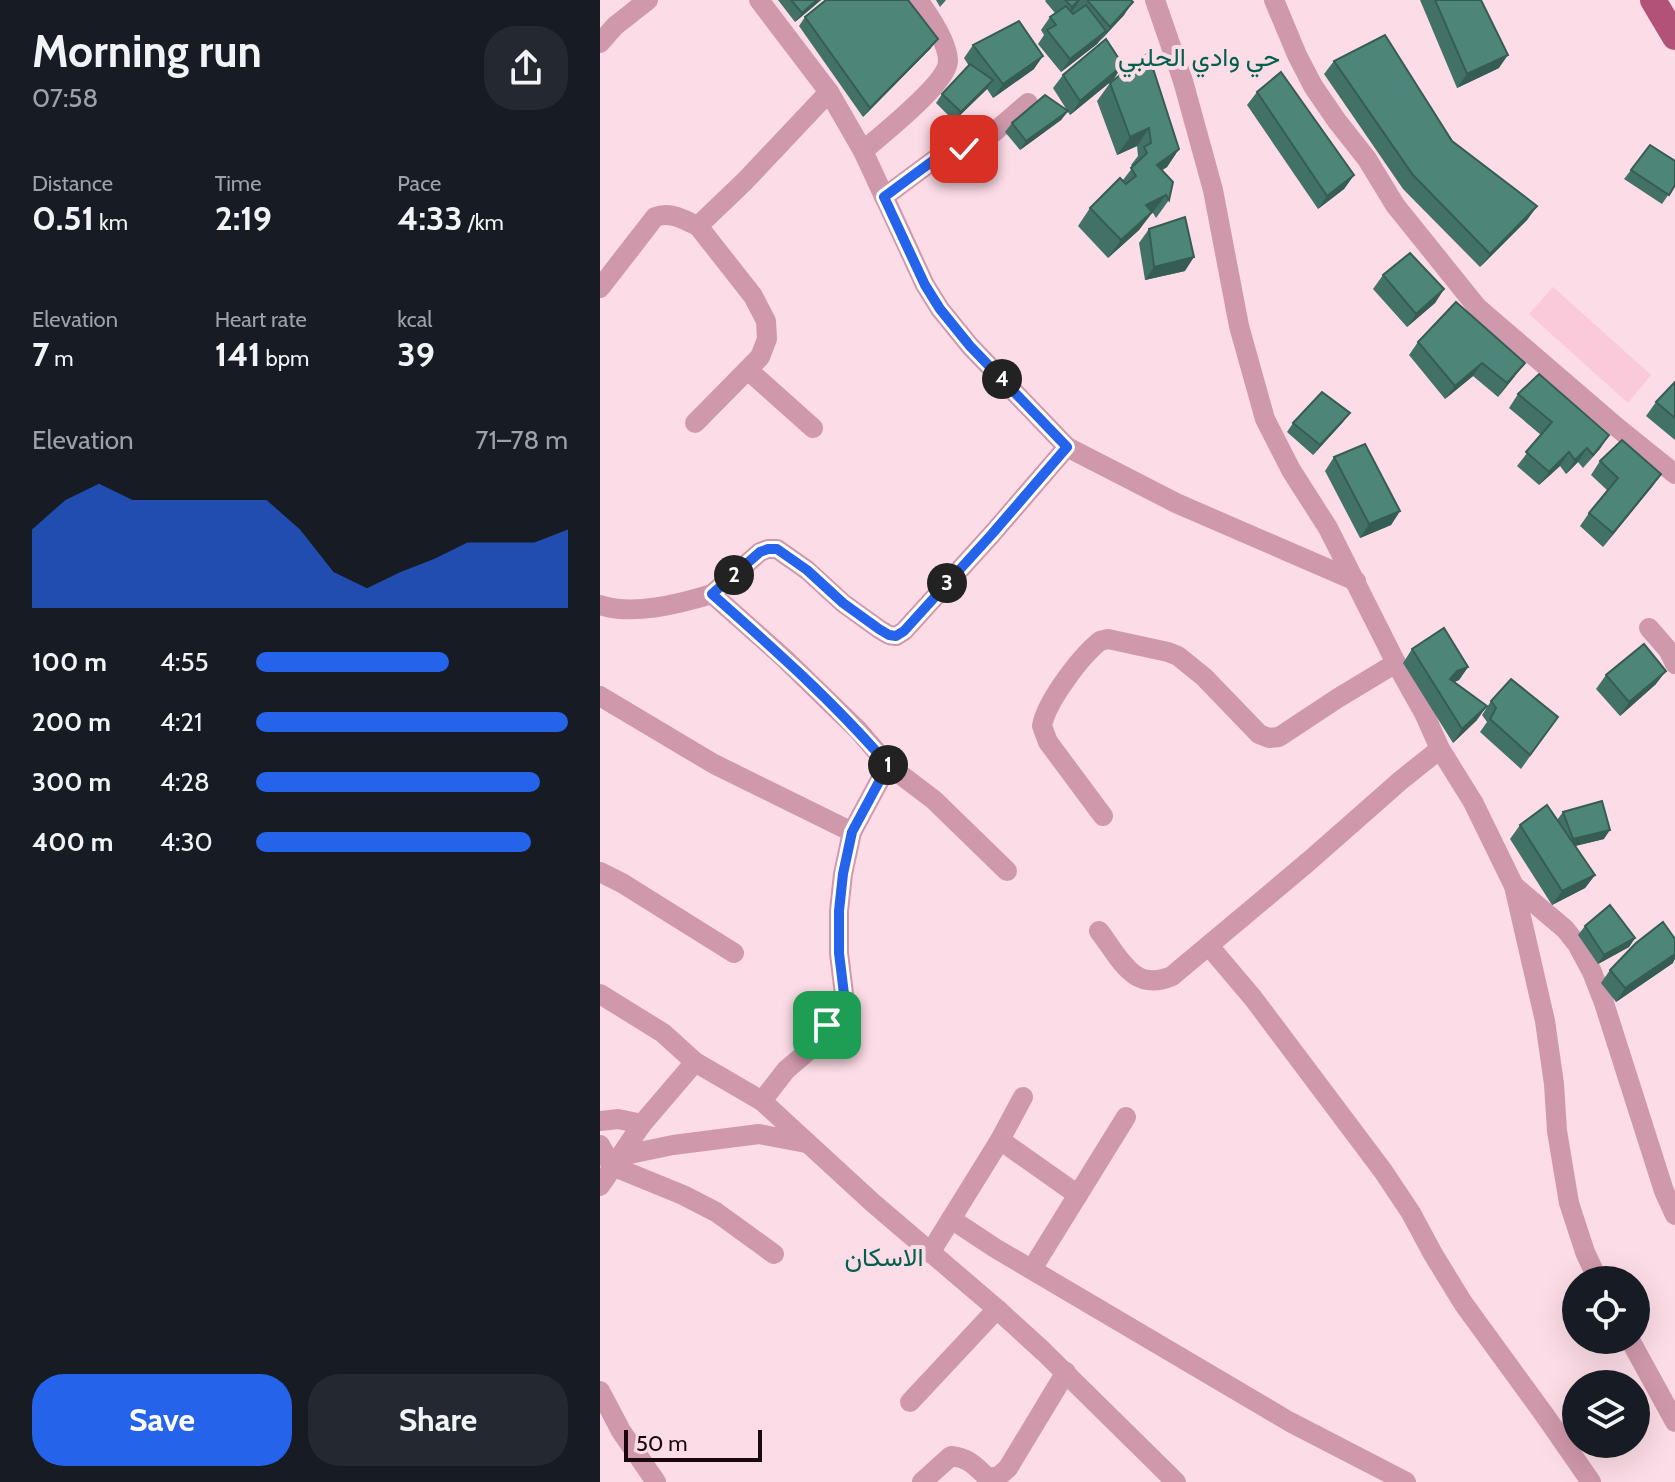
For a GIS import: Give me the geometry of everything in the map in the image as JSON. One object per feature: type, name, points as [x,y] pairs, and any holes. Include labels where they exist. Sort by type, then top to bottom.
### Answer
[{"type":"main road","points":[[1653,0],[1675,37]]},
{"type":"street","points":[[600,43],[615,26],[648,0]]},
{"type":"street","points":[[759,0],[829,92],[863,151],[925,285],[940,309],[970,346],[1067,447],[1190,510],[1356,581]]},
{"type":"street","points":[[863,151],[922,99],[943,77],[948,67],[946,48],[931,17],[918,0]]},
{"type":"street","points":[[1155,0],[1183,81],[1213,190],[1239,326],[1265,419],[1291,470],[1328,528],[1440,749],[1473,802],[1514,886],[1545,1021],[1557,1131],[1569,1203],[1592,1266]]},
{"type":"street","points":[[1274,0],[1313,86],[1367,159],[1395,205],[1477,307],[1675,474]]},
{"type":"street","points":[[698,226],[829,92]]},
{"type":"street","points":[[884,197],[942,154],[986,139],[1028,103]]},
{"type":"street","points":[[600,288],[655,217],[670,214],[698,226],[753,296],[766,321],[765,348],[748,370],[695,423]]},
{"type":"street","points":[[748,370],[813,428]]},
{"type":"street","points":[[600,605],[628,610],[687,602],[712,594],[760,552],[777,549],[807,570],[843,603],[879,629],[896,636],[992,534],[1067,447]]},
{"type":"street","points":[[712,594],[784,658],[859,731],[888,765],[934,800],[1007,871]]},
{"type":"street","points":[[1649,628],[1669,651],[1675,664]]},
{"type":"street","points":[[1103,816],[1048,742],[1042,726],[1048,705],[1100,641],[1108,639],[1178,656],[1204,677],[1259,734],[1269,738],[1279,737],[1396,663]]},
{"type":"street","points":[[600,696],[714,764],[852,832]]},
{"type":"street","points":[[1099,931],[1133,975],[1158,982],[1172,976],[1440,749]]},
{"type":"street","points":[[762,1101],[786,1070],[807,1052],[834,1015],[844,994],[839,953],[843,874],[852,832],[888,765]]},
{"type":"street","points":[[600,872],[734,953]]},
{"type":"street","points":[[1514,886],[1565,929],[1592,972],[1664,1191],[1675,1215]]},
{"type":"street","points":[[1209,946],[1253,998],[1383,1171],[1463,1303],[1591,1482]]},
{"type":"street","points":[[600,994],[663,1033],[695,1062],[762,1101],[1066,1372],[1176,1482]]},
{"type":"street","points":[[600,1186],[642,1124],[695,1062]]},
{"type":"street","points":[[930,1253],[1023,1097]]},
{"type":"street","points":[[1032,1269],[1126,1117]]},
{"type":"street","points":[[600,1121],[618,1119],[642,1124]]},
{"type":"street","points":[[616,1161],[673,1145],[759,1134],[807,1144]]},
{"type":"street","points":[[1000,1140],[1078,1195]]},
{"type":"street","points":[[600,1145],[616,1161],[716,1212],[774,1254]]},
{"type":"street","points":[[951,1219],[1290,1422],[1406,1482]]},
{"type":"street","points":[[910,1402],[997,1309]]},
{"type":"street","points":[[1638,1354],[1675,1422]]},
{"type":"street","points":[[922,1482],[951,1456],[963,1457],[988,1478],[999,1476],[1008,1468],[1066,1372]]},
{"type":"street","points":[[600,1391],[621,1431],[656,1482]]},
{"type":"shaded area","points":[[1553,287],[1651,375],[1628,403],[1529,314]]},
{"type":"building","points":[[791,0],[817,0],[802,13]]},
{"type":"building","points":[[826,0],[908,0],[938,39],[870,108],[805,17]]},
{"type":"building","points":[[1065,0],[1079,0],[1072,7]]},
{"type":"building","points":[[1087,0],[1131,0],[1133,2],[1110,27]]},
{"type":"building","points":[[1435,0],[1481,0],[1508,55],[1467,74]]},
{"type":"building","points":[[1086,5],[1106,31],[1070,59],[1047,30],[1056,25],[1050,17],[1066,6],[1073,14]]},
{"type":"building","points":[[1019,21],[1043,56],[1003,84],[973,45]]},
{"type":"building","points":[[1385,35],[1452,141],[1537,206],[1490,254],[1413,175],[1334,61]]},
{"type":"building","points":[[1106,39],[1123,65],[1080,101],[1063,75]]},
{"type":"building","points":[[1148,53],[1179,149],[1157,165],[1173,182],[1169,200],[1166,195],[1146,205],[1152,212],[1121,240],[1090,208],[1120,178],[1126,184],[1136,176],[1131,168],[1147,153],[1144,147],[1151,143],[1149,128],[1130,137],[1110,83]]},
{"type":"building","points":[[970,64],[993,80],[961,112],[942,94]]},
{"type":"building","points":[[1281,72],[1354,175],[1327,196],[1257,92]]},
{"type":"building","points":[[1045,95],[1068,111],[1026,141],[1012,123]]},
{"type":"building","points":[[1650,145],[1675,161],[1675,185],[1669,195],[1631,170]]},
{"type":"building","points":[[1185,217],[1194,257],[1154,267],[1149,229]]},
{"type":"building","points":[[1410,253],[1444,289],[1416,314],[1383,275]]},
{"type":"building","points":[[1456,302],[1525,363],[1507,383],[1482,363],[1455,386],[1418,342]]},
{"type":"building","points":[[1539,374],[1609,435],[1593,455],[1587,448],[1575,460],[1569,452],[1549,472],[1526,452],[1552,422],[1518,394]]},
{"type":"building","points":[[1675,382],[1675,418],[1656,402]]},
{"type":"building","points":[[1322,392],[1350,413],[1320,445],[1293,423]]},
{"type":"building","points":[[1622,440],[1661,474],[1613,533],[1589,513],[1618,478],[1600,461]]},
{"type":"building","points":[[1365,444],[1400,511],[1369,524],[1334,457]]},
{"type":"building","points":[[1444,628],[1468,667],[1457,671],[1450,679],[1487,706],[1462,729],[1412,649]]},
{"type":"building","points":[[1644,644],[1666,671],[1629,702],[1606,675]]},
{"type":"building","points":[[1511,679],[1558,717],[1530,755],[1490,719],[1496,708],[1491,701]]},
{"type":"building","points":[[1602,801],[1610,830],[1573,839],[1563,812]]},
{"type":"building","points":[[1547,805],[1595,875],[1562,891],[1520,825]]},
{"type":"building","points":[[1610,905],[1635,938],[1604,955],[1585,926]]},
{"type":"building","points":[[1663,922],[1675,939],[1675,954],[1625,988],[1610,970],[1636,943]]},
{"type":"district","name":"حي وادي الحلبي","points":[[1199,57]]},
{"type":"district","name":"الاسكان","points":[[884,1257]]},
{"type":"route","points":[[827,1025],[844,994],[839,953],[839,911],[852,832],[888,765],[859,731],[784,658],[712,594],[760,552],[777,549],[807,570],[843,603],[879,629],[896,636],[992,534],[1067,447],[970,346],[940,309],[925,285],[884,197],[942,154],[964,149]]}]
